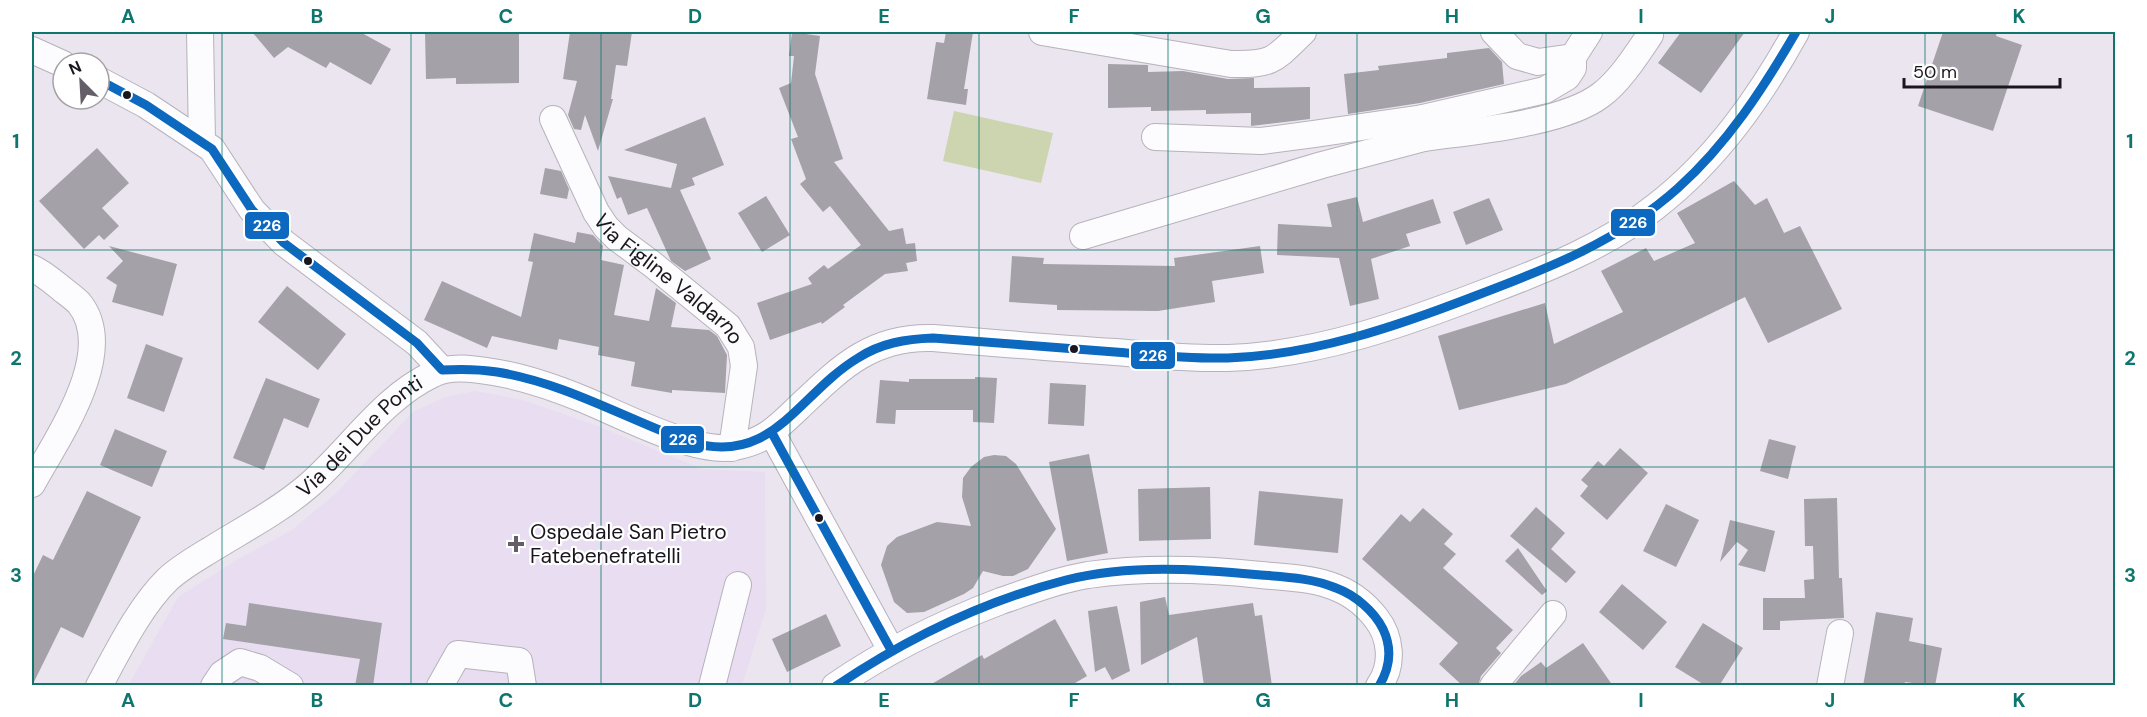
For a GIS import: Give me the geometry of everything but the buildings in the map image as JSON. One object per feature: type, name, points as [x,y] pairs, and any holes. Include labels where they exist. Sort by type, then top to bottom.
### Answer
[{"type":"street","points":[[200,32],[202,141]]},
{"type":"street","points":[[1042,32],[1231,64],[1255,64],[1268,61],[1280,54],[1303,32]]},
{"type":"street","points":[[1494,32],[1517,56],[1538,62],[1573,57]]},
{"type":"street","points":[[1083,236],[1322,165],[1424,128],[1545,90],[1567,77],[1573,68],[1573,57],[1589,32]]},
{"type":"street","name":"Via dei Due Ponti","points":[[99,686],[130,631],[167,579],[183,566],[256,523],[308,486],[388,405],[414,384],[442,370],[477,370],[519,377],[583,399],[679,438],[708,447],[732,448],[772,433],[828,379],[856,357],[881,345],[901,339],[933,338],[1167,356],[1227,358],[1261,356],[1351,338],[1441,310],[1512,282],[1598,244],[1640,218],[1680,186],[1744,116],[1774,72],[1796,32]]},
{"type":"street","points":[[1155,137],[1261,141],[1424,128],[1495,128],[1537,120],[1586,104],[1603,94],[1632,61],[1650,34]]},
{"type":"street","points":[[32,50],[51,59]]},
{"type":"street","points":[[111,86],[146,105],[202,141],[219,158],[239,193],[267,227],[284,243],[417,343],[442,370]]},
{"type":"street","name":"Via Figline Valdarno","points":[[553,119],[596,212],[606,227],[616,238],[721,319],[738,340],[744,356],[744,366],[732,448]]},
{"type":"street","points":[[32,268],[81,306],[89,324],[92,352],[88,374],[80,396],[32,484]]},
{"type":"street","points":[[772,433],[891,650]]},
{"type":"street","points":[[835,686],[891,650],[977,610],[1037,588],[1066,580],[1116,572],[1207,570],[1322,581],[1355,598],[1376,618],[1387,638],[1388,665],[1384,680],[1379,686]]},
{"type":"street","points":[[712,686],[738,585]]},
{"type":"street","points":[[1493,686],[1553,614]]},
{"type":"street","points":[[1830,686],[1840,633]]},
{"type":"street","points":[[440,686],[458,654],[519,661],[524,686]]},
{"type":"street","points":[[214,686],[222,674],[240,662],[260,668],[290,686]]},
{"type":"shaded area","name":"Ospedale San Pietro Fatebenefratelli","points":[[475,391],[523,400],[595,425],[702,469],[765,472],[766,609],[742,685],[128,686],[178,597],[240,558],[292,530],[336,493],[414,411],[446,397]]},
{"type":"green space","points":[[954,111],[1053,133],[1041,183],[943,161]]},
{"type":"transit line","name":"226","points":[[442,370],[483,370],[522,377],[571,393],[690,442],[719,447],[743,444],[764,436],[783,423],[837,373],[858,358],[885,345],[913,339],[933,338],[1214,358],[1260,356],[1322,345],[1384,328],[1502,286],[1581,252],[1632,223],[1678,188],[1712,153],[1757,95],[1796,32]]},
{"type":"transit line","name":"226","points":[[111,86],[146,105],[212,149],[252,210],[284,243],[417,343],[442,370]]},
{"type":"transit line","name":"226","points":[[772,433],[891,650]]},
{"type":"transit line","name":"226","points":[[836,686],[918,637],[1005,599],[1090,575],[1163,569],[1299,578],[1343,591],[1357,599],[1369,610],[1379,622],[1386,636],[1389,651],[1386,672],[1379,686]]},
{"type":"place","name":"Ospedale San Pietro Fatebenefratelli","points":[[516,544]]}]
